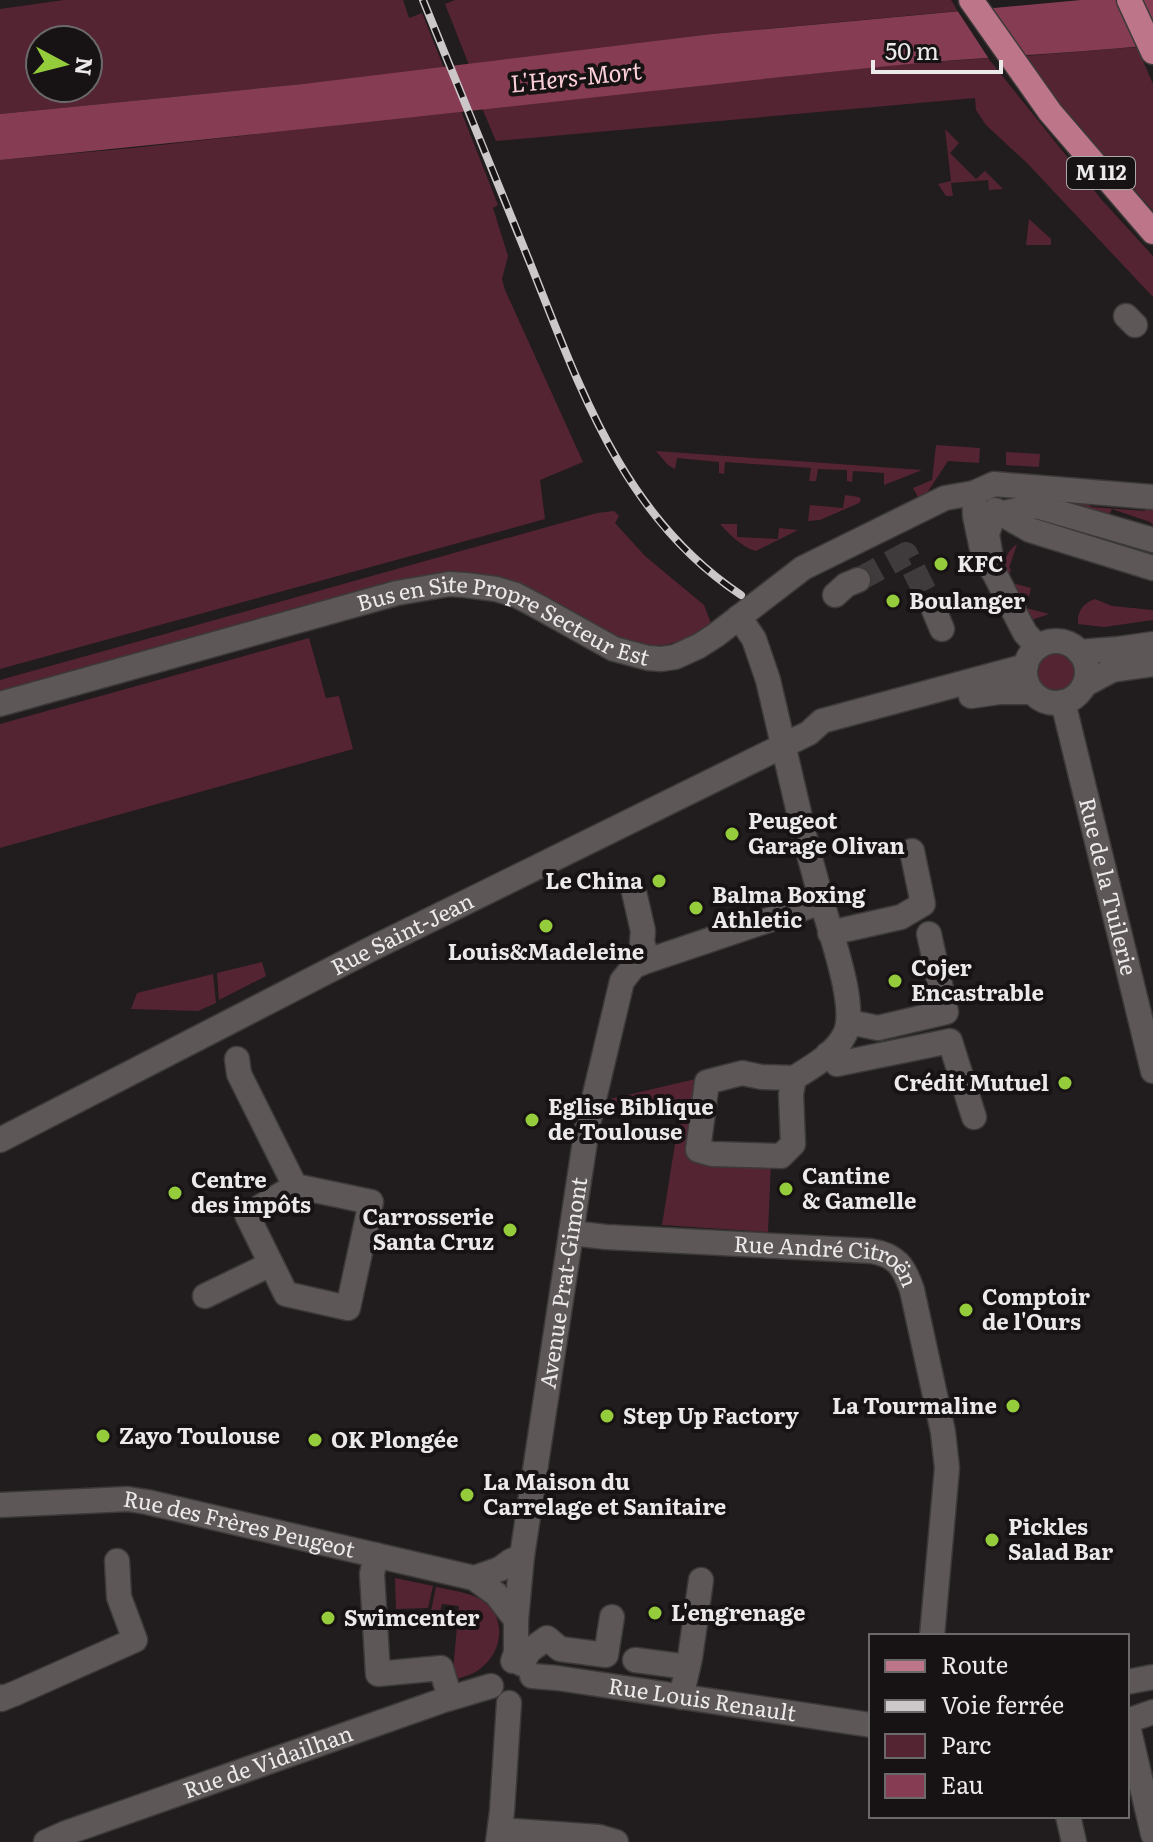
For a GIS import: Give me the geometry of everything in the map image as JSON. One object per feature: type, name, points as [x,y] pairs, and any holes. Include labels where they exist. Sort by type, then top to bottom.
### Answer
[{"type":"main road","name":"M 112","points":[[971,0],[1050,112],[1153,232]]},
{"type":"main road","points":[[1129,0],[1153,52]]},
{"type":"street","name":"Bus en Site Propre Secteur Est","points":[[0,704],[397,593],[435,586],[479,586],[516,595],[614,649],[661,659],[686,653],[716,635],[803,568],[945,498],[974,493],[994,484],[1153,497]]},
{"type":"street","points":[[974,493],[999,514],[1030,530],[1153,568]]},
{"type":"street","points":[[974,493],[982,549],[1025,633],[1032,657],[1026,680],[1032,692],[1046,702],[1063,702],[1079,693],[1087,668],[1079,652],[1072,646],[1054,642],[1032,657]]},
{"type":"street","points":[[993,571],[987,534],[991,522],[999,514],[1036,506],[1153,540]]},
{"type":"street","points":[[835,595],[858,580]]},
{"type":"street","points":[[739,617],[768,654],[784,745],[807,847],[836,949],[849,1022],[837,1046],[794,1078],[742,1073],[707,1082],[698,1150],[712,1154],[781,1156],[793,1144],[791,1094],[794,1078]]},
{"type":"street","points":[[1079,652],[1153,644]]},
{"type":"street","name":"Rue Saint-Jean","points":[[0,1140],[371,949],[809,733],[822,721],[995,676],[1032,657]]},
{"type":"street","points":[[1084,685],[1112,670],[1153,664]]},
{"type":"street","name":"Rue Saint-Jean","points":[[809,733],[826,733],[976,695],[1032,692]]},
{"type":"street","name":"Rue de la Tuilerie","points":[[1063,702],[1153,1071]]},
{"type":"street","points":[[830,933],[901,917],[923,904],[912,851]]},
{"type":"street","points":[[634,892],[643,931],[642,943],[649,960]]},
{"type":"street","name":"Avenue Prat-Gimont","points":[[522,1667],[516,1653],[516,1620],[522,1556],[587,1128],[622,981],[634,966],[649,960],[822,902]]},
{"type":"street","points":[[849,1022],[878,1028],[946,1012],[929,934]]},
{"type":"street","points":[[828,1054],[837,1064],[950,1041],[974,1117]]},
{"type":"street","points":[[237,1059],[239,1074],[295,1186]]},
{"type":"street","points":[[295,1186],[371,1202],[348,1308],[286,1294],[247,1215],[295,1186]]},
{"type":"street","name":"Rue André Citroën","points":[[571,1233],[871,1251],[888,1255],[899,1263],[912,1290],[943,1432],[947,1468],[932,1634]]},
{"type":"street","points":[[205,1296],[271,1264]]},
{"type":"street","name":"Rue des Frères Peugeot","points":[[0,1505],[128,1499],[474,1578],[496,1594],[516,1620]]},
{"type":"street","points":[[376,1555],[372,1574],[378,1674],[441,1668],[450,1698]]},
{"type":"street","points":[[474,1578],[500,1569],[522,1556]]},
{"type":"street","points":[[0,1697],[16,1693],[135,1640],[119,1597],[117,1561]]},
{"type":"street","points":[[681,1697],[701,1580]]},
{"type":"street","points":[[500,1694],[516,1702],[527,1696],[531,1690],[522,1667],[529,1651],[547,1638],[560,1649],[606,1655],[612,1617]]},
{"type":"street","points":[[635,1660],[688,1667]]},
{"type":"street","points":[[522,1667],[508,1661],[498,1666],[492,1675],[500,1694],[499,1836],[599,1837],[616,1842]]},
{"type":"street","name":"Rue Louis Renault","points":[[522,1667],[557,1678],[869,1725]]},
{"type":"street","points":[[1129,1682],[1153,1677]]},
{"type":"street","name":"Rue de Vidailhan","points":[[46,1842],[450,1698],[500,1694]]},
{"type":"street","points":[[1129,1720],[1153,1712]]},
{"type":"street","points":[[1129,1730],[1153,1834]]},
{"type":"street","points":[[1068,1818],[1074,1842]]},
{"type":"green space","points":[[64,0],[403,0],[409,18],[422,13],[444,68],[104,104],[104,24],[24,24],[24,104],[101,104],[0,114],[0,9]]},
{"type":"green space","points":[[455,0],[951,0],[958,11],[712,34],[469,65],[445,4]]},
{"type":"green space","points":[[1137,47],[1153,84],[1153,211],[1060,104],[1024,56]]},
{"type":"green space","points":[[988,58],[1101,199],[1153,256],[1153,297],[1027,163],[986,125],[976,110],[975,98],[496,141],[482,108],[894,65]]},
{"type":"green space","points":[[461,111],[498,205],[493,208],[508,256],[502,279],[505,290],[583,462],[540,480],[545,519],[0,669],[0,160]]},
{"type":"green space","points":[[945,129],[959,143],[950,153],[976,179],[985,171],[1003,189],[989,190],[988,180],[951,183],[953,196],[946,196],[938,184],[951,181]]},
{"type":"green space","points":[[1029,219],[1051,239],[1051,245],[1026,245]]},
{"type":"green space","points":[[936,445],[980,448],[979,463],[948,461],[925,496],[919,499],[913,488],[932,480]]},
{"type":"green space","points":[[656,451],[922,470],[884,485],[884,473],[853,471],[852,482],[847,481],[847,470],[818,469],[816,481],[809,481],[811,468],[725,462],[724,474],[719,473],[719,462],[677,458],[675,469]]},
{"type":"green space","points":[[1006,452],[1040,454],[1039,467],[1006,465]]},
{"type":"green space","points":[[1011,492],[1090,498],[1089,505],[1092,507],[1145,511],[1146,503],[1153,505],[1153,525],[1112,509],[1108,517]]},
{"type":"green space","points":[[845,495],[861,500],[820,520],[808,521],[810,505],[843,508]]},
{"type":"green space","points":[[614,511],[619,516],[615,523],[645,556],[704,605],[711,623],[692,635],[666,645],[641,644],[617,636],[522,586],[487,577],[438,574],[0,694],[0,680],[597,513]]},
{"type":"green space","points":[[720,524],[737,524],[737,537],[778,539],[779,528],[798,530],[756,551],[741,544]]},
{"type":"green space","points":[[1017,544],[1008,582],[1031,588],[1026,608],[1049,614],[1029,621],[1012,593],[1007,582],[1005,572],[1009,552]]},
{"type":"green space","points":[[1095,599],[1112,606],[1153,610],[1153,620],[1104,627],[1078,624],[1082,608]]},
{"type":"green space","points":[[309,638],[326,698],[339,696],[353,749],[0,848],[0,724]]},
{"type":"green space","points":[[1056,653],[1070,659],[1076,673],[1070,687],[1056,693],[1042,687],[1036,673],[1042,659]]},
{"type":"green space","points":[[262,962],[266,976],[219,1000],[217,973]]},
{"type":"green space","points":[[213,974],[216,1003],[198,1011],[131,1009],[137,993]]},
{"type":"green space","points":[[700,1078],[688,1156],[771,1162],[768,1232],[662,1225],[679,1119],[633,1112],[609,1103],[610,1099]]},
{"type":"green space","points":[[395,1578],[433,1586],[428,1608],[396,1609]]},
{"type":"green space","points":[[436,1587],[480,1599],[495,1614],[498,1623],[498,1643],[489,1661],[474,1672],[452,1681],[459,1606],[442,1604],[440,1612],[431,1611]]},
{"type":"water","name":"L'Hers-Mort","points":[[1081,0],[1153,0],[1153,45],[888,66],[0,160],[0,114],[303,84],[712,34]]},
{"type":"pier","points":[[987,4],[1027,60],[991,62],[955,7]]},
{"type":"tunnel","points":[[858,580],[906,554],[934,610]]},
{"type":"railway","points":[[423,0],[564,349],[607,442],[633,485],[663,525],[699,562],[741,595]]},
{"type":"place","name":"KFC","points":[[941,564]]},
{"type":"place","name":"Boulanger","points":[[893,601]]},
{"type":"place","name":"Peugeot Garage Olivan","points":[[732,834]]},
{"type":"place","name":"Le China","points":[[659,881]]},
{"type":"place","name":"Balma Boxing Athletic","points":[[696,908]]},
{"type":"place","name":"Louis&Madeleine","points":[[546,926]]},
{"type":"place","name":"Cojer Encastrable","points":[[895,981]]},
{"type":"place","name":"Crédit Mutuel","points":[[1065,1083]]},
{"type":"place","name":"Eglise Biblique de Toulouse","points":[[532,1120]]},
{"type":"place","name":"Cantine & Gamelle","points":[[786,1189]]},
{"type":"place","name":"Centre des impôts","points":[[175,1193]]},
{"type":"place","name":"Carrosserie Santa Cruz","points":[[510,1230]]},
{"type":"place","name":"Comptoir de l'Ours","points":[[966,1310]]},
{"type":"place","name":"La Tourmaline","points":[[1013,1406]]},
{"type":"place","name":"Step Up Factory","points":[[607,1416]]},
{"type":"place","name":"Zayo Toulouse","points":[[103,1436]]},
{"type":"place","name":"OK Plongée","points":[[315,1440]]},
{"type":"place","name":"La Maison du Carrelage et Sanitaire","points":[[467,1495]]},
{"type":"place","name":"Pickles Salad Bar","points":[[992,1540]]},
{"type":"place","name":"L'engrenage","points":[[655,1613]]},
{"type":"place","name":"Swimcenter","points":[[328,1618]]}]
